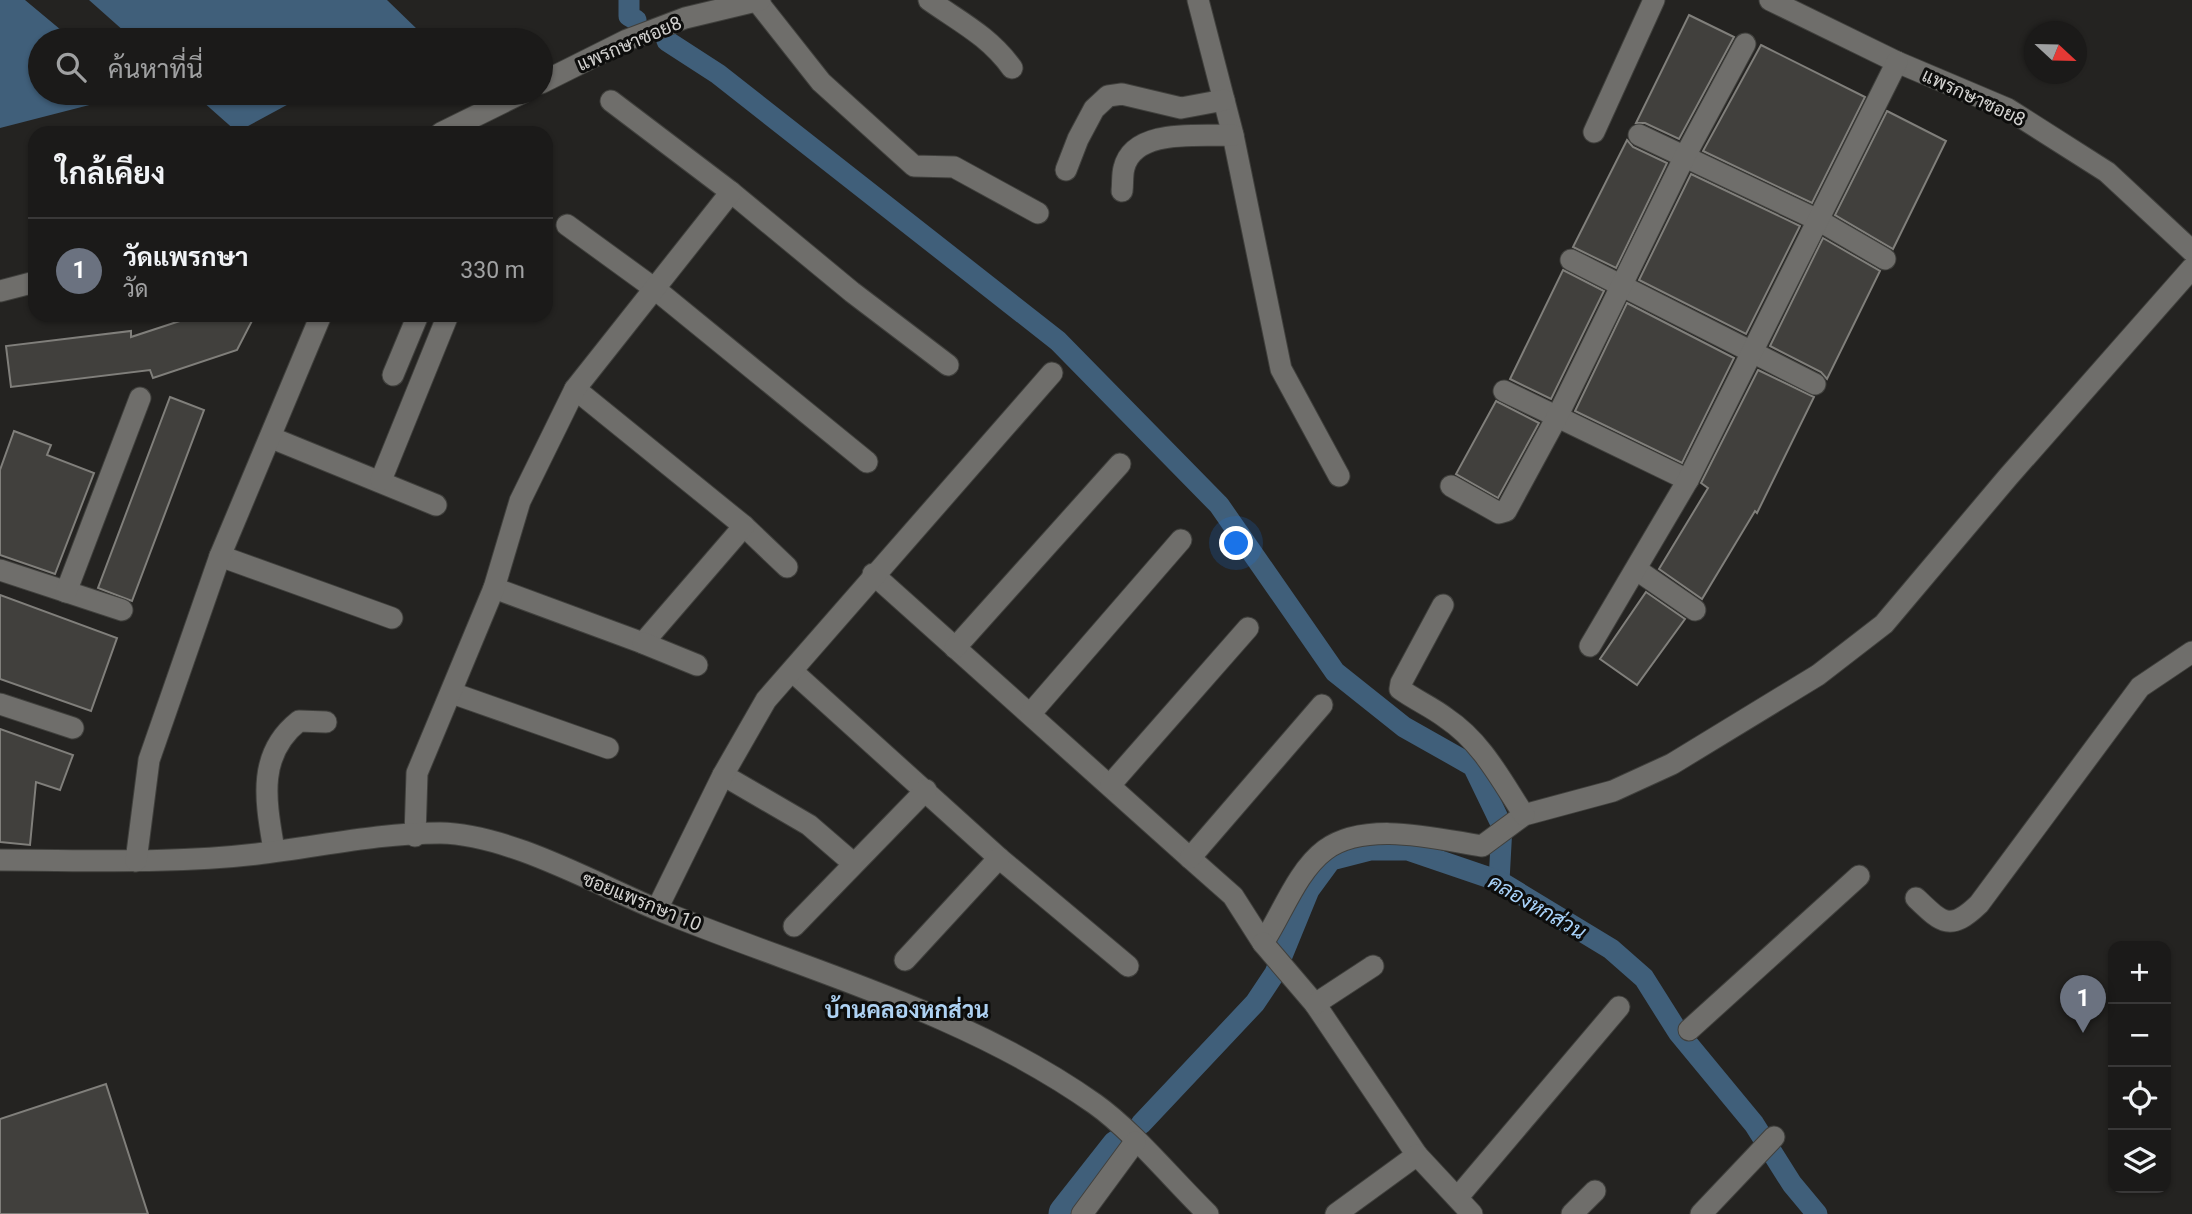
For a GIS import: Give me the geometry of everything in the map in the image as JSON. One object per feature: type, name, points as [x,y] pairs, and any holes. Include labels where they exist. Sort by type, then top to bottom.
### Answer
[{"type":"street","points":[[759,0],[821,82],[914,166],[954,167],[1038,213]]},
{"type":"street","name":"แพรกษาซอย8","points":[[553,77],[639,36],[685,18],[759,0]]},
{"type":"street","points":[[929,0],[975,28],[999,50],[1012,68]]},
{"type":"street","points":[[1198,0],[1233,135],[1282,369],[1339,476]]},
{"type":"street","points":[[1594,132],[1654,0]]},
{"type":"street","name":"แพรกษาซอย8","points":[[1770,0],[1896,62],[2008,109],[2107,172],[2190,245]]},
{"type":"street","points":[[1451,486],[1499,513],[1504,512],[1557,417],[1685,156],[1745,44]]},
{"type":"street","points":[[1590,646],[1688,481],[1896,62]]},
{"type":"street","points":[[1066,170],[1094,109],[1108,96],[1122,94],[1181,108],[1224,100]]},
{"type":"street","points":[[611,101],[731,192],[852,292],[948,365]]},
{"type":"street","points":[[455,126],[498,105]]},
{"type":"street","points":[[1122,191],[1124,167],[1147,142],[1153,139],[1233,135]]},
{"type":"street","points":[[1639,135],[1818,220],[1885,259]]},
{"type":"street","points":[[415,835],[417,773],[494,589],[520,500],[575,389],[731,192]]},
{"type":"street","points":[[567,225],[654,289],[866,462]]},
{"type":"street","points":[[1571,260],[1815,384]]},
{"type":"street","points":[[1265,948],[1309,869],[1325,850],[1349,839],[1398,833],[1482,846],[1517,819],[1613,791],[1672,764],[1818,674],[1884,624],[2008,477],[2192,268]]},
{"type":"street","points":[[0,291],[28,284]]},
{"type":"street","points":[[136,861],[149,760],[220,556],[272,438],[318,322]]},
{"type":"street","points":[[393,375],[415,322]]},
{"type":"street","points":[[382,480],[445,322]]},
{"type":"street","points":[[657,909],[723,775],[766,700],[873,574],[1052,373]]},
{"type":"street","points":[[575,389],[744,526],[787,567]]},
{"type":"street","points":[[1504,391],[1688,481]]},
{"type":"street","points":[[66,592],[140,398]]},
{"type":"street","points":[[272,438],[382,480],[436,505]]},
{"type":"street","points":[[955,648],[1120,464]]},
{"type":"street","points":[[643,643],[744,526]]},
{"type":"street","points":[[1031,713],[1181,540]]},
{"type":"street","points":[[220,556],[392,618]]},
{"type":"street","points":[[0,570],[122,610]]},
{"type":"street","points":[[1637,570],[1695,610]]},
{"type":"street","points":[[873,574],[1227,890],[1265,948],[1309,997],[1417,1155],[1472,1214]]},
{"type":"street","points":[[494,589],[697,665]]},
{"type":"street","points":[[1443,604],[1401,683],[1400,690],[1448,719],[1490,759],[1517,819]]},
{"type":"street","points":[[1111,784],[1248,628]]},
{"type":"street","points":[[1916,898],[1938,920],[1951,922],[1964,919],[1979,904],[2140,688],[2192,652]]},
{"type":"street","points":[[792,671],[999,858],[1128,966]]},
{"type":"street","points":[[452,693],[608,748]]},
{"type":"street","points":[[0,705],[72,728]]},
{"type":"street","points":[[1189,858],[1322,705]]},
{"type":"street","points":[[274,850],[266,804],[271,754],[285,732],[299,721],[326,722]]},
{"type":"street","points":[[723,775],[809,825],[853,863]]},
{"type":"street","points":[[794,926],[926,790]]},
{"type":"street","name":"ซอยแพรกษา 10","points":[[0,860],[136,861],[260,854],[359,837],[441,833],[508,847],[597,881],[657,909],[919,1008],[1021,1056],[1096,1104],[1208,1214]]},
{"type":"street","points":[[905,960],[999,858]]},
{"type":"street","points":[[1689,1030],[1859,876]]},
{"type":"street","points":[[1309,997],[1373,966]]},
{"type":"street","points":[[1458,1197],[1619,1007]]},
{"type":"street","points":[[1701,1214],[1774,1138]]},
{"type":"street","points":[[1083,1214],[1135,1142]]},
{"type":"street","points":[[1336,1214],[1417,1155]]},
{"type":"street","points":[[1572,1214],[1595,1191]]},
{"type":"water","points":[[0,0],[25,0],[59,28],[28,28],[28,105],[89,105],[0,128]]},
{"type":"water","points":[[89,0],[387,0],[416,28],[120,28]]},
{"type":"water","points":[[207,105],[287,105],[248,126],[230,126]]},
{"type":"building","points":[[1689,15],[1734,37],[1679,139],[1645,123],[1636,123]]},
{"type":"building","points":[[1761,45],[1865,97],[1812,203],[1703,151]]},
{"type":"building","points":[[1887,111],[1946,141],[1893,249],[1835,215]]},
{"type":"building","points":[[1627,140],[1633,147],[1667,163],[1616,268],[1573,247]]},
{"type":"building","points":[[1691,174],[1800,226],[1746,334],[1639,280]]},
{"type":"building","points":[[1823,238],[1880,271],[1827,379],[1821,372],[1770,346]]},
{"type":"building","points":[[1563,270],[1604,291],[1551,399],[1510,379]]},
{"type":"building","points":[[1627,303],[1734,358],[1682,463],[1575,411]]},
{"type":"building","points":[[177,322],[251,322],[237,350],[153,378],[150,370],[11,387],[6,346],[131,331],[131,337]]},
{"type":"building","points":[[1758,370],[1814,397],[1757,513],[1755,511],[1702,599],[1659,569],[1708,488],[1701,483]]},
{"type":"building","points":[[170,397],[204,410],[132,601],[98,588]]},
{"type":"building","points":[[1496,401],[1539,423],[1498,498],[1456,474]]},
{"type":"building","points":[[14,431],[51,445],[47,455],[94,473],[55,574],[0,555],[0,470]]},
{"type":"building","points":[[1646,592],[1685,619],[1637,685],[1600,659]]},
{"type":"building","points":[[0,595],[117,638],[91,711],[0,679]]},
{"type":"building","points":[[0,729],[73,755],[60,790],[36,782],[30,845],[0,842]]},
{"type":"building","points":[[106,1084],[148,1214],[0,1214],[0,1119]]},
{"type":"waterway","points":[[629,0],[629,16],[636,20]]},
{"type":"waterway","points":[[667,41],[718,74],[1058,341],[1219,505],[1335,672],[1404,727],[1473,766],[1502,826],[1499,881]]},
{"type":"waterway","name":"คลองหกส่วน","points":[[1141,1124],[1255,1003],[1275,973],[1309,890],[1331,860],[1370,850],[1408,850],[1499,881],[1611,949],[1644,978],[1678,1032],[1754,1124],[1792,1184],[1817,1214]]},
{"type":"waterway","name":"คลองหกส่วน","points":[[1067,1214],[1119,1148]]},
{"type":"place","name":"วัดแพรกษา","points":[[2083,1033]]},
{"type":"district","name":"บ้านคลองหกส่วน","points":[[907,1010]]}]
